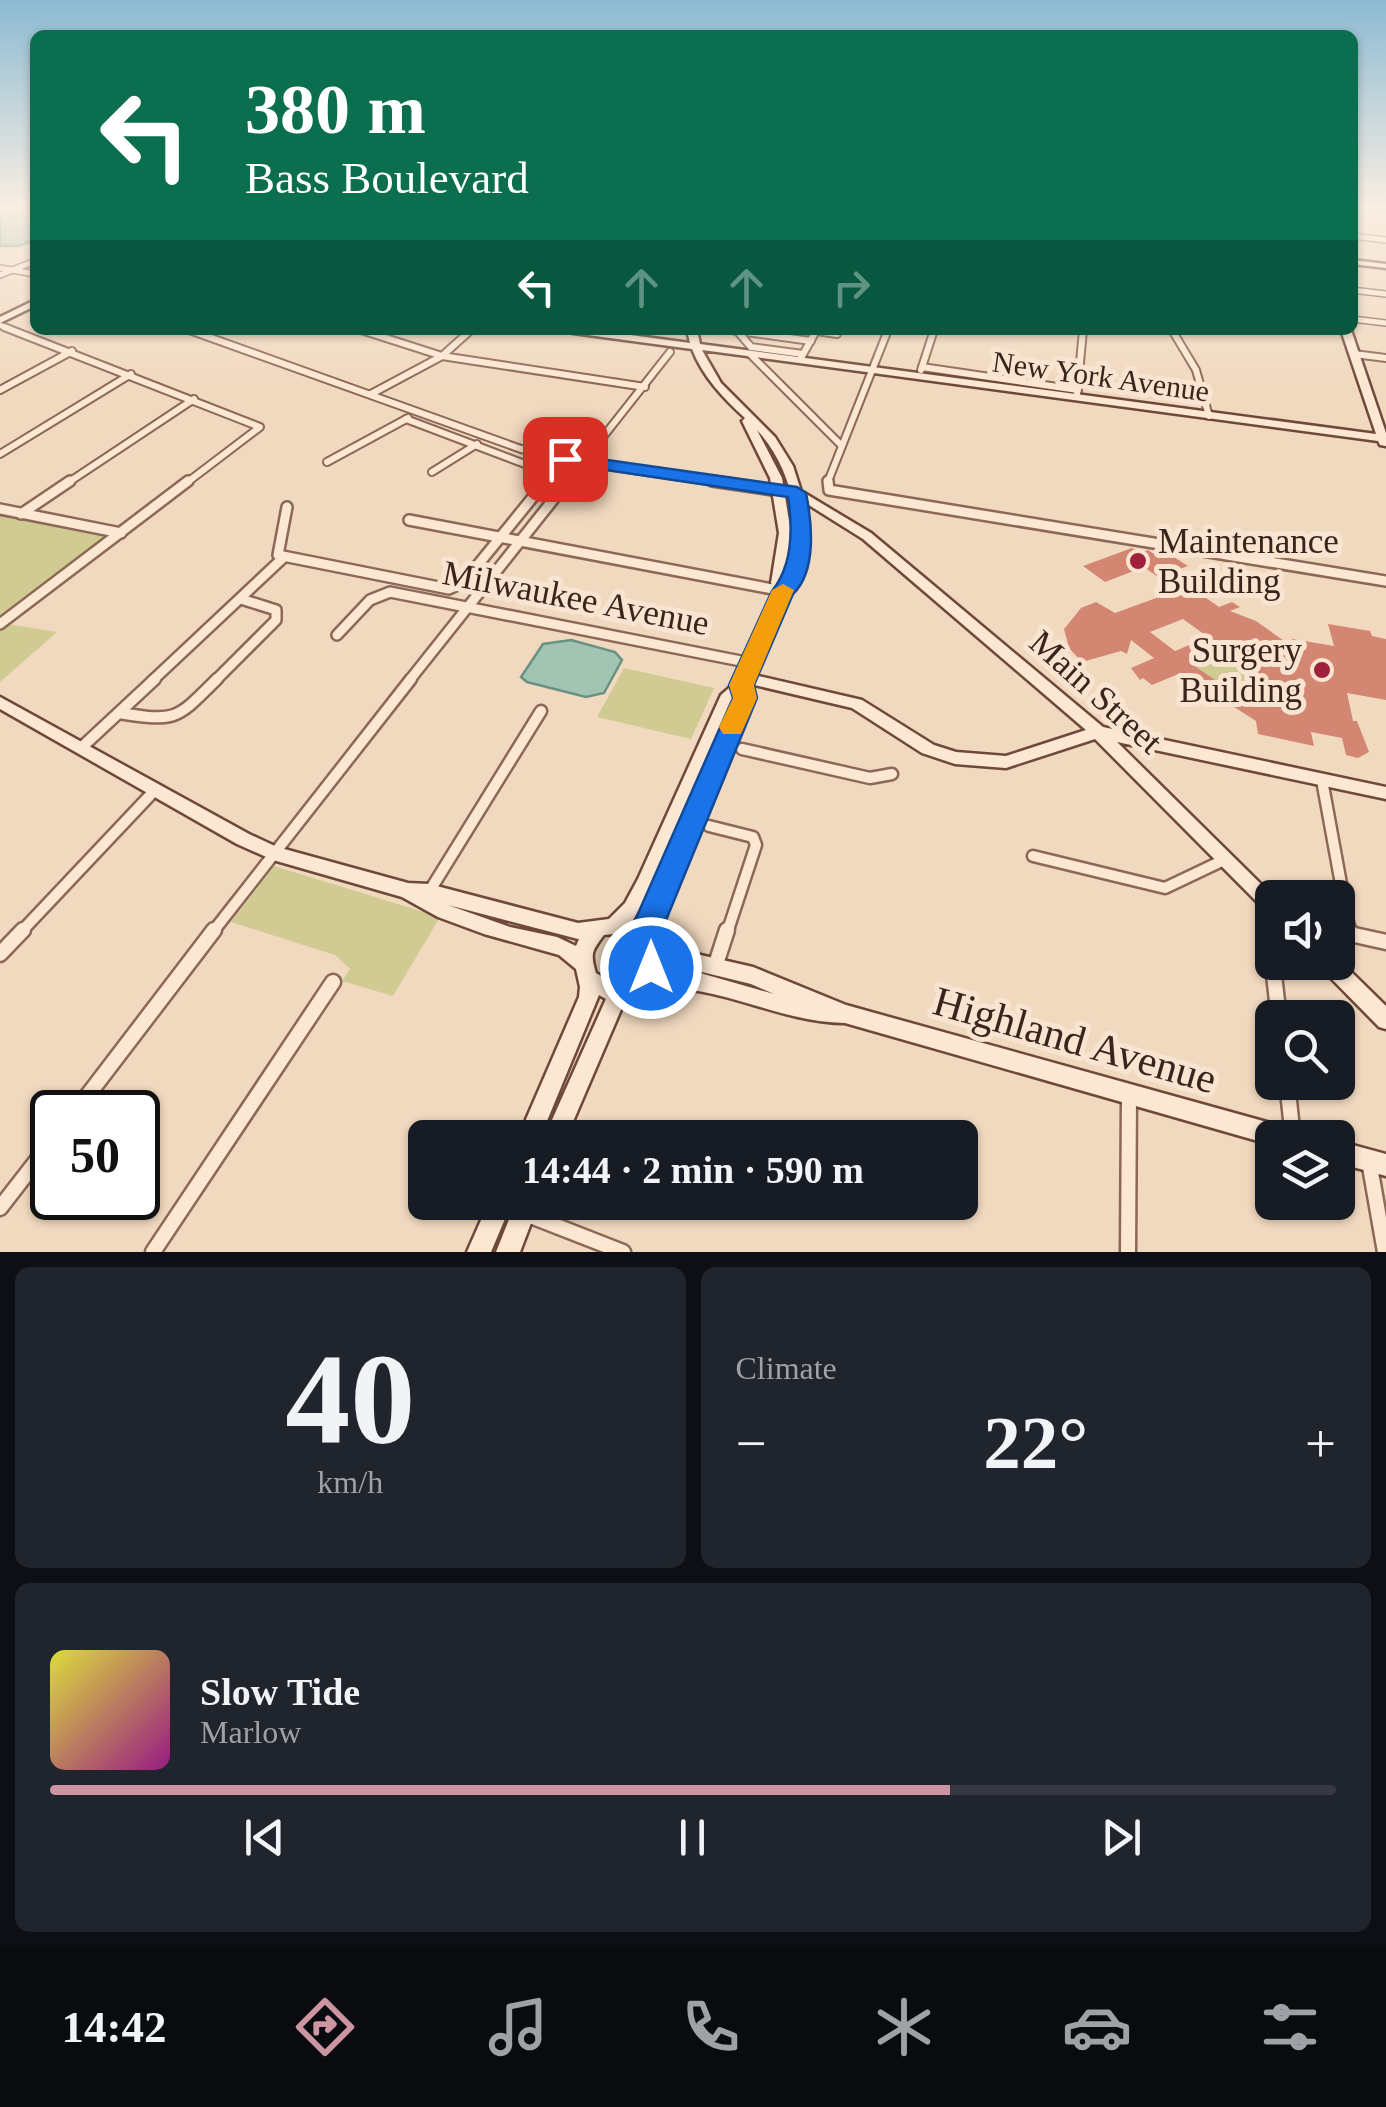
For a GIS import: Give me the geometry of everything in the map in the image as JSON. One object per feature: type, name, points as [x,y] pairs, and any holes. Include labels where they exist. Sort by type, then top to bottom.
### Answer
[{"type":"street","points":[[0,272],[26,265]]},
{"type":"street","points":[[15,270],[30,273]]},
{"type":"street","points":[[1358,291],[1386,294]]},
{"type":"street","points":[[0,323],[30,306]]},
{"type":"street","points":[[1358,321],[1386,323]]},
{"type":"street","points":[[0,323],[30,334]]},
{"type":"street","points":[[0,624],[260,427],[32,335]]},
{"type":"street","points":[[202,335],[521,449],[586,463],[797,493]]},
{"type":"street","points":[[377,335],[442,356],[644,386]]},
{"type":"street","points":[[371,394],[442,356],[466,335]]},
{"type":"street","name":"New York Avenue","points":[[608,335],[802,357],[874,371],[920,372],[1385,442]]},
{"type":"street","points":[[536,1120],[588,997],[585,946],[638,896],[728,695],[746,676],[783,591],[793,582],[801,531],[797,493],[790,472],[769,437],[708,374],[694,347],[693,335]]},
{"type":"street","points":[[743,335],[751,347],[802,357],[814,335]]},
{"type":"street","points":[[767,335],[811,341]]},
{"type":"street","points":[[886,335],[826,486],[829,490],[1386,581]]},
{"type":"street","points":[[920,372],[932,335]]},
{"type":"street","points":[[1077,394],[1083,335]]},
{"type":"street","points":[[1175,335],[1196,370],[1209,416]]},
{"type":"street","points":[[1348,335],[1385,442]]},
{"type":"street","points":[[0,390],[72,350]]},
{"type":"street","points":[[92,1090],[216,933],[273,853],[524,542],[670,352]]},
{"type":"street","points":[[750,354],[842,446]]},
{"type":"street","points":[[1354,354],[1386,358]]},
{"type":"street","points":[[0,454],[131,374]]},
{"type":"street","points":[[22,514],[194,400]]},
{"type":"street","points":[[327,462],[420,412]]},
{"type":"street","points":[[747,418],[779,491],[784,534],[778,582],[783,591]]},
{"type":"street","points":[[281,556],[449,589],[464,582],[548,479],[546,472],[406,419]]},
{"type":"street","points":[[432,472],[476,444]]},
{"type":"street","name":"Main Street","points":[[797,493],[867,536],[1098,732],[1255,889]]},
{"type":"street","points":[[82,747],[241,599],[281,556],[287,507]]},
{"type":"street","points":[[0,509],[121,533]]},
{"type":"street","points":[[409,520],[783,591]]},
{"type":"street","points":[[801,531],[823,521],[867,536]]},
{"type":"street","name":"Milwaukee Avenue","points":[[337,636],[370,600],[390,592],[472,606],[857,704],[928,749],[979,762],[1006,762],[1098,732]]},
{"type":"street","points":[[119,712],[166,720],[186,710],[276,620],[276,610],[241,599]]},
{"type":"street","points":[[564,1120],[619,992],[643,981],[653,960],[649,925],[745,698],[746,676]]},
{"type":"street","points":[[0,702],[273,853],[408,892],[429,892],[578,931],[637,928],[651,941]]},
{"type":"street","points":[[429,892],[541,711]]},
{"type":"street","points":[[1098,732],[1386,793]]},
{"type":"street","points":[[742,749],[870,778],[892,774]]},
{"type":"street","points":[[1322,780],[1336,880]]},
{"type":"street","points":[[0,954],[157,789]]},
{"type":"street","points":[[709,826],[753,837],[756,846],[715,967]]},
{"type":"street","points":[[1033,856],[1165,888],[1226,859]]},
{"type":"street","points":[[408,892],[422,902],[508,934],[558,944],[585,971],[619,992]]},
{"type":"street","points":[[1355,938],[1386,942]]},
{"type":"street","name":"Highland Avenue","points":[[651,941],[665,955],[788,988],[845,1014],[1255,1130]]},
{"type":"street","name":"Highland Avenue","points":[[643,981],[680,978],[794,1009],[845,1014]]},
{"type":"street","points":[[1346,980],[1386,1020]]},
{"type":"street","points":[[154,1252],[333,982]]},
{"type":"street","points":[[1128,1252],[1129,1095]]},
{"type":"street","points":[[1378,1163],[1385,1252]]},
{"type":"street","points":[[0,1208],[30,1169]]},
{"type":"street","points":[[479,1252],[493,1220]]},
{"type":"street","points":[[508,1252],[521,1220]]},
{"type":"street","points":[[552,1220],[623,1252]]},
{"type":"shaded area","points":[[0,513],[112,534],[0,617]]},
{"type":"shaded area","points":[[7,624],[57,632],[0,682],[0,629]]},
{"type":"shaded area","points":[[571,640],[615,652],[622,660],[604,693],[586,697],[527,682],[521,677],[543,644]]},
{"type":"shaded area","points":[[1226,650],[1276,687],[1247,701],[1196,667]]},
{"type":"shaded area","points":[[624,668],[714,688],[691,739],[597,717]]},
{"type":"shaded area","points":[[274,866],[440,917],[393,996],[342,981],[350,969],[335,955],[231,922]]},
{"type":"building","name":"Maintenance Building","points":[[1132,548],[1157,556],[1169,554],[1188,566],[1158,577],[1144,567],[1105,582],[1083,566]]},
{"type":"building","points":[[1189,586],[1219,607],[1232,602],[1240,607],[1230,611],[1256,621],[1294,648],[1292,639],[1334,646],[1328,624],[1370,631],[1372,636],[1386,639],[1386,700],[1347,693],[1353,721],[1357,721],[1369,752],[1358,758],[1346,755],[1342,738],[1311,732],[1314,746],[1258,734],[1256,721],[1214,694],[1202,695],[1176,675],[1152,685],[1140,680],[1131,668],[1154,658],[1131,640],[1127,654],[1121,651],[1082,662],[1069,648],[1064,629],[1081,608],[1096,602],[1115,613]],"holes":[[[1183,619],[1208,637],[1175,651],[1150,632]],[[1229,652],[1276,687],[1247,701],[1196,667]]]},
{"type":"slow traffic","points":[[732,727],[745,698],[742,685],[783,590]]},
{"type":"place","name":"Maintenance Building","points":[[1138,561]]},
{"type":"place","name":"Surgery Building","points":[[1322,670]]},
{"type":"route","points":[[565,459],[797,493],[801,531],[793,582],[783,591],[742,685],[745,698],[649,925],[648,938],[654,953],[651,968]]}]
